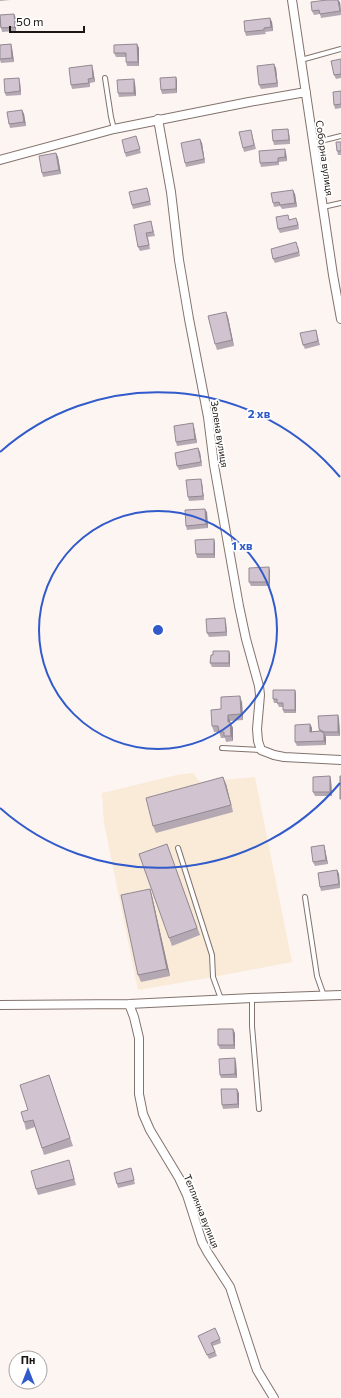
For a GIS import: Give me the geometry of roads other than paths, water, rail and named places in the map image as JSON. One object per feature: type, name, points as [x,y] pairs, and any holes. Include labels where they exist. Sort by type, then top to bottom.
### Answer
[{"type":"street","name":"Соборна вулиця","points":[[292,0],[333,276],[341,319]]},
{"type":"street","points":[[0,160],[114,129],[306,92]]},
{"type":"street","name":"Зелена вулиця","points":[[158,120],[171,192],[179,260],[208,417],[214,465],[239,606],[246,639],[259,686],[260,695],[257,729],[258,741],[261,750]]},
{"type":"street","points":[[261,750],[284,757],[341,760]]},
{"type":"street","points":[[0,1005],[129,1004],[341,995]]},
{"type":"street","name":"Теплична вулиця","points":[[129,1004],[139,1038],[139,1094],[143,1114],[150,1130],[180,1178],[202,1242],[230,1287],[257,1370],[274,1398]]},
{"type":"lane","points":[[301,60],[341,49]]},
{"type":"lane","points":[[105,78],[114,129]]},
{"type":"lane","points":[[313,143],[341,136]]},
{"type":"lane","points":[[323,208],[341,203]]},
{"type":"lane","points":[[222,748],[261,750]]},
{"type":"lane","points":[[178,848],[212,955],[213,977],[221,1000]]},
{"type":"lane","points":[[305,897],[318,976],[324,996]]},
{"type":"lane","points":[[252,998],[252,1026],[259,1109]]}]
